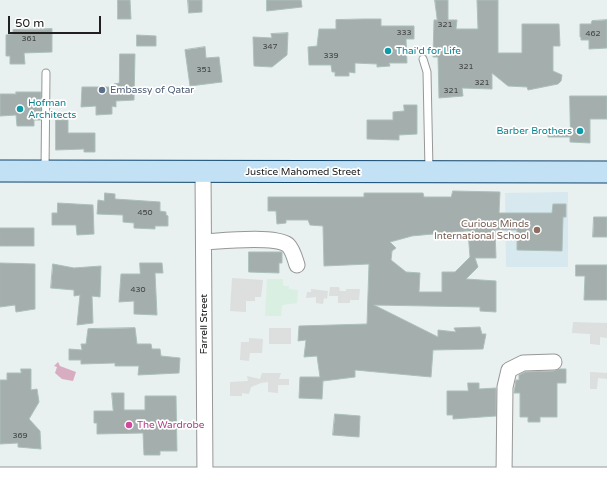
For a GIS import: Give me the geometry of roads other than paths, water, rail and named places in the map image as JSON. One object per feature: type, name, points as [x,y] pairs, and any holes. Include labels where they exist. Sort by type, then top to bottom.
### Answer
[{"type":"main road","name":"Justice Mahomed Street","points":[[0,171],[607,172]]},
{"type":"street","name":"Farrell Street","points":[[203,172],[205,476]]},
{"type":"street","points":[[204,242],[265,239],[278,241],[288,246],[294,254],[297,265]]},
{"type":"street","points":[[504,475],[505,387],[509,370],[523,363],[554,362]]},
{"type":"street","points":[[0,474],[205,476],[607,475]]},
{"type":"lane","points":[[423,60],[427,72],[429,172]]},
{"type":"lane","points":[[45,172],[46,73]]},
{"type":"place","name":"Thai'd for Life","points":[[388,51]]},
{"type":"place","name":"Embassy of Qatar","points":[[102,90]]},
{"type":"place","name":"Hofman Architects","points":[[20,109]]},
{"type":"place","name":"Barber Brothers","points":[[580,131]]},
{"type":"place","name":"Curious Minds International School","points":[[537,230]]},
{"type":"place","name":"The Wardrobe","points":[[129,425]]}]
